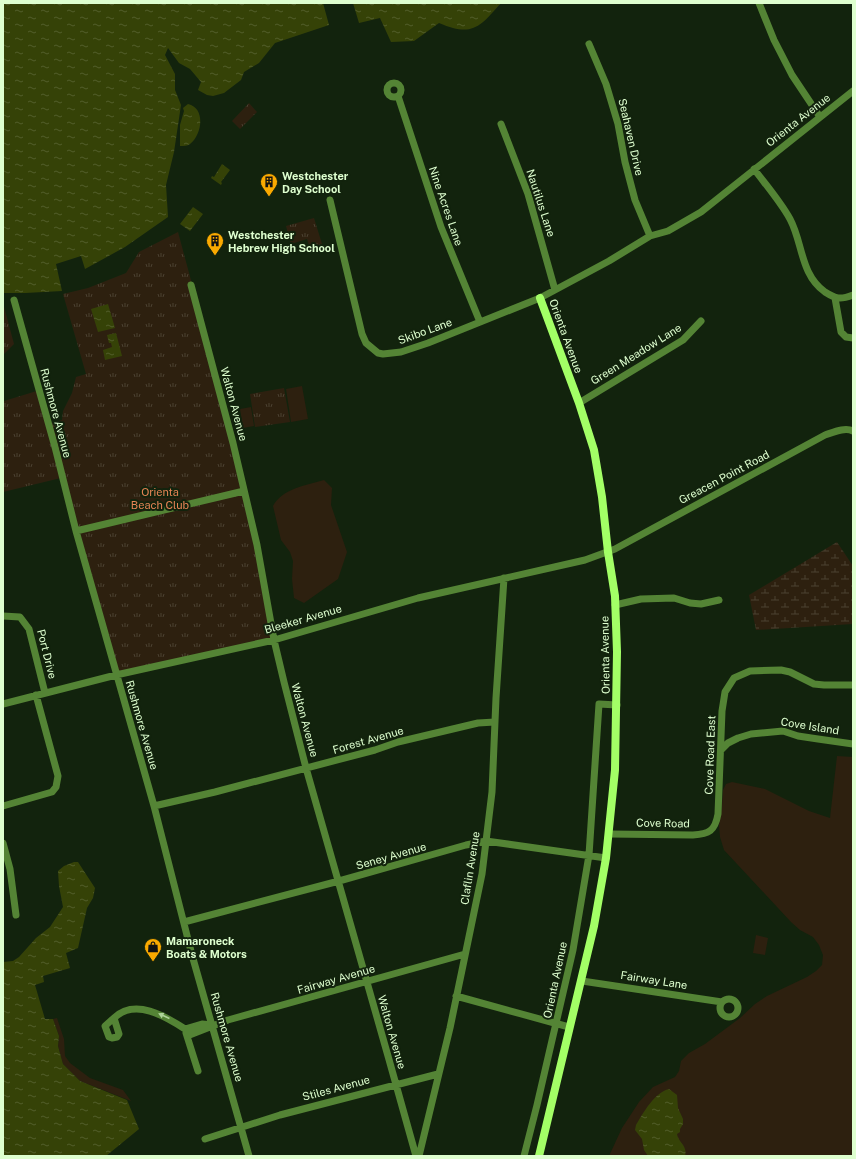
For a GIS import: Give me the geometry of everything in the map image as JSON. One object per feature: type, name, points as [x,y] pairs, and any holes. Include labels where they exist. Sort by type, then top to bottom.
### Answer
[{"type":"street","points":[[759,3],[774,40],[792,75],[820,117]]},
{"type":"street","name":"Seahaven Drive","points":[[590,44],[606,84],[618,124],[634,200],[650,236]]},
{"type":"street","name":"Orienta Avenue","points":[[539,1156],[569,1027],[582,981],[594,926],[606,858],[615,770],[618,652],[615,605],[602,497],[594,450],[579,402],[540,298],[609,261],[650,236],[668,231],[701,212],[853,91]]},
{"type":"street","name":"Nine Acres Lane","points":[[398,96],[441,227],[480,322]]},
{"type":"street","name":"Nautilus Lane","points":[[501,124],[528,194],[555,290]]},
{"type":"street","points":[[754,169],[781,205],[790,220],[797,235],[808,271],[812,279],[823,290],[835,298],[853,295]]},
{"type":"street","name":"Skibo Lane","points":[[330,200],[362,334],[366,343],[378,353],[383,354],[401,352],[428,343],[540,298]]},
{"type":"street","name":"Walton Avenue","points":[[191,285],[257,545],[274,640],[306,768],[416,1156]]},
{"type":"street","points":[[835,298],[841,332],[846,338],[853,338]]},
{"type":"street","name":"Rushmore Avenue","points":[[14,300],[55,447],[76,531],[154,806],[184,922],[249,1156]]},
{"type":"street","name":"Green Meadow Lane","points":[[579,402],[683,340],[701,321]]},
{"type":"street","name":"Greacen Point Road","points":[[608,552],[825,435],[843,430],[850,429],[853,431]]},
{"type":"street","points":[[76,531],[244,491]]},
{"type":"street","name":"Bleeker Avenue","points":[[3,704],[116,675],[274,640],[418,598],[585,560],[608,552]]},
{"type":"street","name":"Claflin Avenue","points":[[419,1156],[456,996],[482,874],[492,792],[504,578]]},
{"type":"street","points":[[615,605],[641,599],[674,598],[690,603],[701,604],[719,600]]},
{"type":"street","name":"Port Drive","points":[[3,616],[20,617],[29,629],[45,693]]},
{"type":"street","name":"Cove Road East","points":[[714,828],[718,814],[722,711],[725,692],[738,675],[750,671],[772,670],[790,672],[814,684],[853,684]]},
{"type":"street","points":[[3,806],[52,792],[56,787],[58,776],[36,695]]},
{"type":"street","name":"Orienta Avenue","points":[[524,1156],[573,950],[589,856],[599,704],[617,705]]},
{"type":"street","name":"Forest Avenue","points":[[154,806],[215,792],[375,750],[398,742],[478,723],[495,722]]},
{"type":"street","name":"Cove Island","points":[[721,750],[728,743],[751,734],[783,731],[805,737],[853,744]]},
{"type":"street","name":"Cove Road","points":[[609,834],[693,835],[704,834],[710,832],[714,828]]},
{"type":"street","name":"Seney Avenue","points":[[184,922],[339,881],[466,845],[486,841],[606,858]]},
{"type":"street","points":[[3,843],[10,869],[16,915]]},
{"type":"street","name":"Fairway Avenue","points":[[186,1032],[202,1024],[213,1025],[465,954]]},
{"type":"street","name":"Fairway Lane","points":[[582,981],[722,1002]]},
{"type":"street","points":[[456,996],[569,1027]]},
{"type":"street","points":[[114,1018],[118,1014],[128,1010],[140,1008],[154,1012],[173,1021],[186,1032],[198,1071]]},
{"type":"street","name":"Stiles Avenue","points":[[205,1139],[280,1115],[438,1074]]},
{"type":"street","points":[[537,1105],[550,1108]]},
{"type":"green space","points":[[249,103],[257,112],[240,129],[232,121]]},
{"type":"green space","points":[[314,218],[322,244],[310,248],[307,239],[291,244],[286,226]]},
{"type":"green space","name":"Orienta Beach Club","points":[[178,232],[246,485],[274,637],[117,673],[65,477],[3,492],[3,399],[4,401],[40,390],[51,423],[62,420],[63,411],[72,393],[76,377],[86,374],[63,294],[88,288],[126,273],[139,252]]},
{"type":"green space","points":[[3,303],[14,344],[3,355]]},
{"type":"green space","points":[[302,386],[308,419],[291,422],[286,389]]},
{"type":"green space","points":[[284,388],[290,422],[255,427],[250,394]]},
{"type":"green space","points":[[251,407],[254,426],[243,428],[240,409]]},
{"type":"green space","points":[[324,480],[332,488],[331,505],[347,552],[338,579],[304,603],[294,598],[292,579],[293,561],[290,552],[281,540],[273,506],[277,500],[289,491]]},
{"type":"green space","points":[[837,542],[853,566],[853,624],[756,630],[749,595]]},
{"type":"green space","points":[[837,756],[853,757],[853,1156],[609,1156],[622,1128],[639,1102],[653,1087],[675,1077],[679,1071],[681,1061],[689,1053],[705,1044],[767,996],[807,977],[822,965],[823,955],[819,945],[813,937],[800,930],[791,922],[724,850],[720,837],[719,825],[723,790],[726,784],[732,782],[765,789],[809,811],[830,818]]},
{"type":"green space","points":[[756,935],[768,938],[765,955],[753,953]]},
{"type":"green space","points":[[57,1018],[64,1039],[65,1056],[70,1063],[90,1078],[123,1090],[131,1101],[80,1081],[63,1064],[58,1046],[59,1036],[53,1019]]},
{"type":"water","points":[[3,3],[323,3],[329,25],[275,43],[259,63],[244,72],[241,80],[224,93],[213,96],[207,95],[198,90],[201,82],[190,69],[179,63],[168,48],[165,55],[175,74],[175,90],[181,105],[174,152],[166,185],[168,217],[125,247],[85,269],[81,256],[56,264],[62,291],[3,293]]},
{"type":"water","points":[[353,3],[501,3],[487,19],[474,28],[460,29],[439,23],[414,41],[391,42],[380,18],[359,23]]},
{"type":"water","points":[[188,104],[194,106],[198,111],[200,116],[199,128],[197,135],[190,144],[187,146],[180,146],[180,125],[184,111],[183,108]]},
{"type":"water","points":[[222,164],[230,170],[221,182],[221,185],[211,178],[212,176],[214,177]]},
{"type":"water","points":[[193,207],[203,214],[190,231],[180,224]]},
{"type":"water","points":[[108,304],[115,328],[98,332],[91,309]]},
{"type":"water","points":[[116,333],[122,356],[105,360],[103,350],[112,347],[111,343],[109,343],[107,335]]},
{"type":"water","points":[[78,862],[95,888],[93,898],[87,908],[78,948],[66,953],[70,968],[43,976],[44,982],[35,985],[45,1019],[53,1019],[59,1036],[58,1046],[63,1064],[80,1081],[127,1100],[139,1129],[106,1156],[3,1156],[3,962],[13,961],[19,957],[36,938],[50,927],[63,907],[58,871],[64,866]]},
{"type":"water","points":[[669,1089],[677,1095],[678,1108],[683,1119],[683,1124],[680,1132],[677,1134],[686,1153],[685,1156],[648,1156],[644,1150],[642,1139],[635,1130],[636,1125],[654,1099],[659,1094]]},
{"type":"place","name":"Westchester Day School","points":[[269,197]]},
{"type":"place","name":"Westchester Hebrew High School","points":[[215,256]]},
{"type":"place","name":"Mamaroneck Boats & Motors","points":[[153,962]]}]
